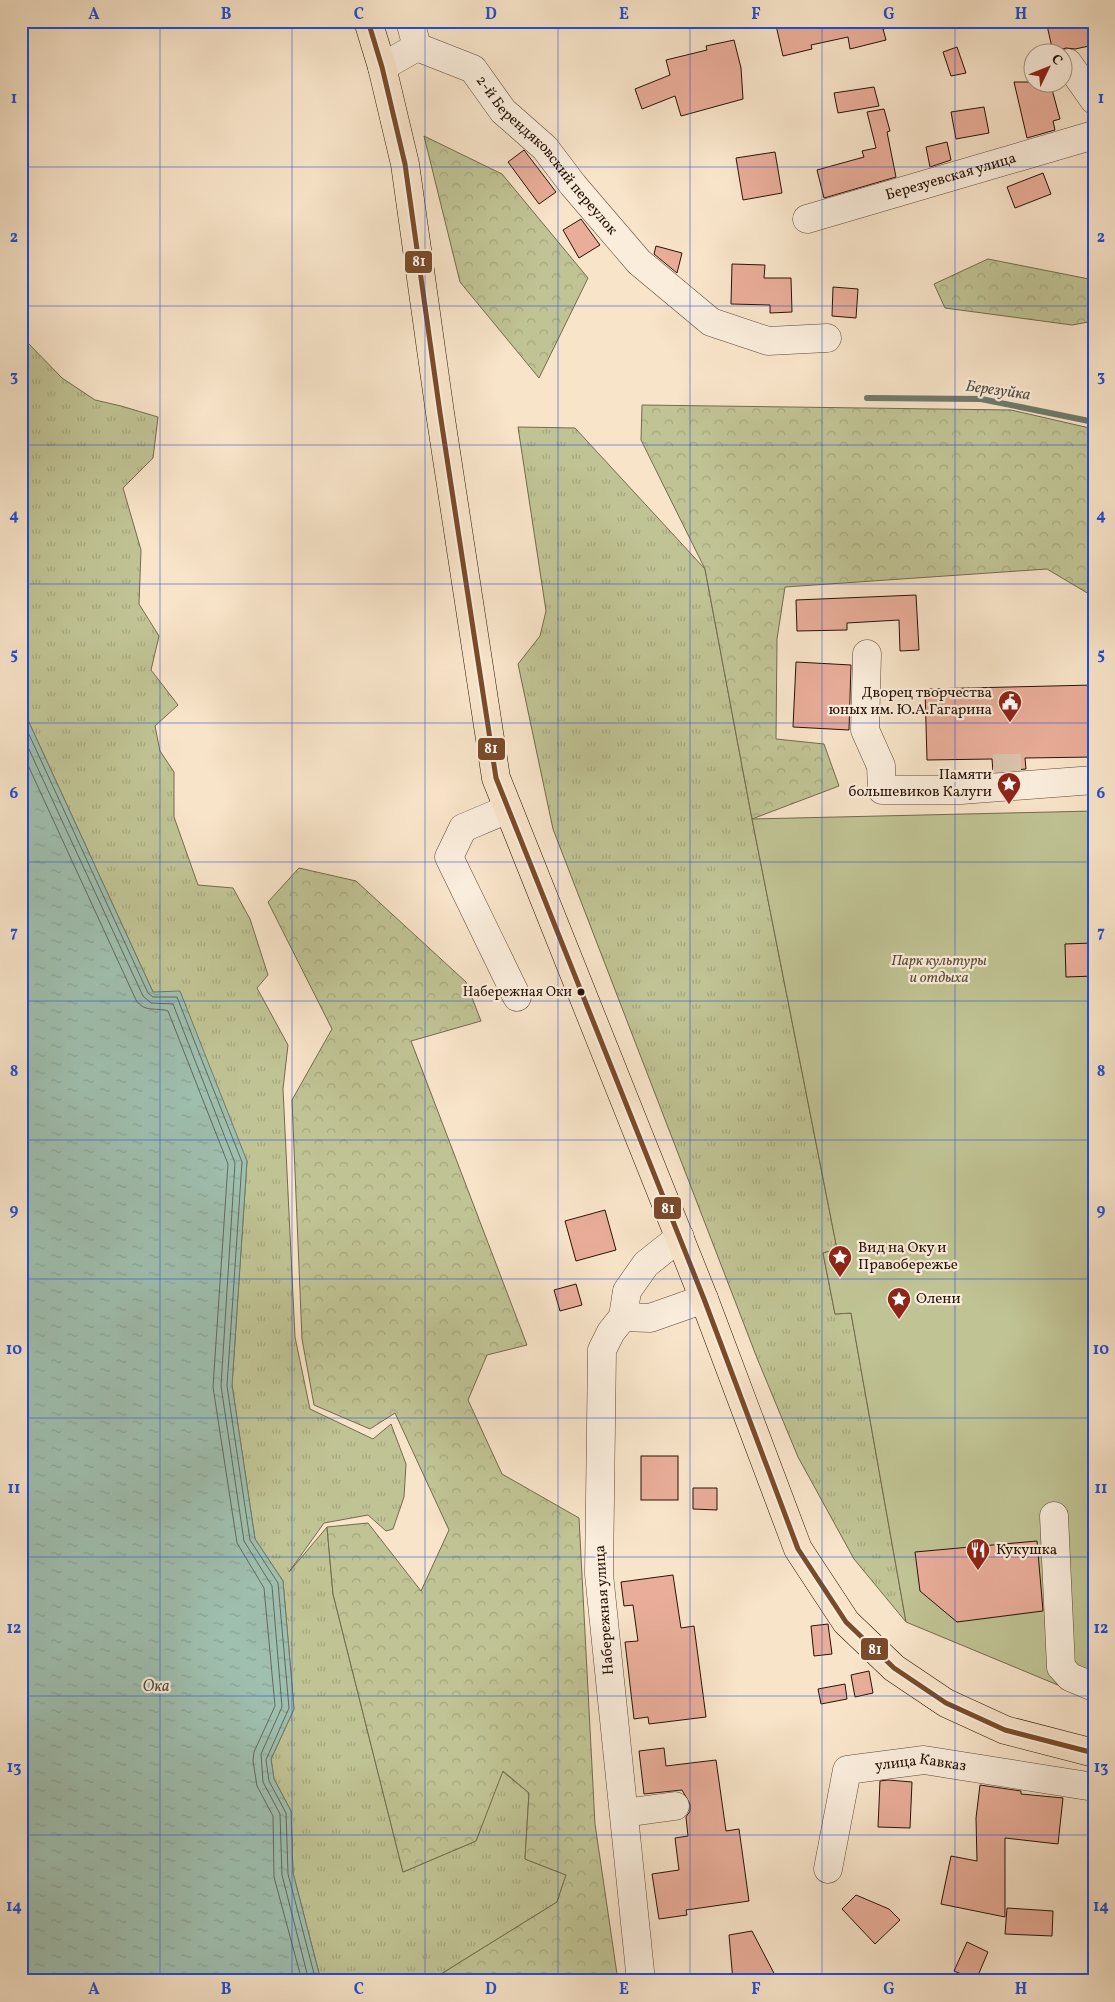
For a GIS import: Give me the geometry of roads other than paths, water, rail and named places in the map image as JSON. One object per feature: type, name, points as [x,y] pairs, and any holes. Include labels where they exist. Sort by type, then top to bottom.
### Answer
[{"type":"main road","points":[[368,21],[382,67],[405,164],[440,413],[496,778],[680,1237],[798,1549],[846,1622],[894,1668],[946,1703],[1004,1730],[1094,1753]]},
{"type":"street","points":[[382,67],[413,34]]},
{"type":"street","name":"2-й Берендяковский переулок","points":[[413,34],[473,70],[503,111],[545,148],[573,186],[639,262],[711,322],[768,341],[827,338]]},
{"type":"street","points":[[1072,69],[1094,100]]},
{"type":"street","name":"Березуевская улица","points":[[807,219],[1094,135]]},
{"type":"street","points":[[867,654],[865,730],[882,766],[882,790],[961,790],[1094,780]]},
{"type":"street","points":[[1026,768],[1031,767],[1038,775],[1051,783]]},
{"type":"street","points":[[961,790],[984,769],[993,768]]},
{"type":"street","points":[[508,809],[463,828],[449,857],[518,997]]},
{"type":"street","name":"Набережная улица","points":[[641,1981],[599,1574],[602,1350],[611,1332],[623,1317],[627,1291],[646,1264],[680,1237]]},
{"type":"street","points":[[623,1317],[650,1318],[704,1299]]},
{"type":"street","points":[[1054,1516],[1061,1667],[1070,1677],[1094,1687]]},
{"type":"street","name":"улица Кавказ","points":[[828,1869],[847,1770],[924,1760],[1094,1787]]},
{"type":"street","points":[[624,1813],[675,1806]]},
{"type":"water","name":"Ока","points":[[21,705],[153,992],[180,991],[247,1161],[232,1385],[255,1539],[283,1581],[294,1709],[271,1759],[274,1779],[291,1811],[293,1873],[321,1981],[21,1981]]},
{"type":"waterway","name":"Березуйка","points":[[867,398],[981,399],[1094,422]]},
{"type":"tunnel","points":[[993,768],[1025,768]]},
{"type":"place","name":"Дворец творчества юных им. Ю.А.Гагарина","points":[[1010,723]]},
{"type":"place","name":"Памяти большевиков Калуги","points":[[1009,805]]},
{"type":"place","name":"Набережная Оки","points":[[581,992]]},
{"type":"place","name":"Вид на Оку и Правобережье","points":[[840,1278]]},
{"type":"place","name":"Олени","points":[[899,1320]]},
{"type":"place","name":"Кукушка","points":[[978,1571]]},
{"type":"park label","name":"Парк культуры и отдыха","points":[[939,970]]}]
